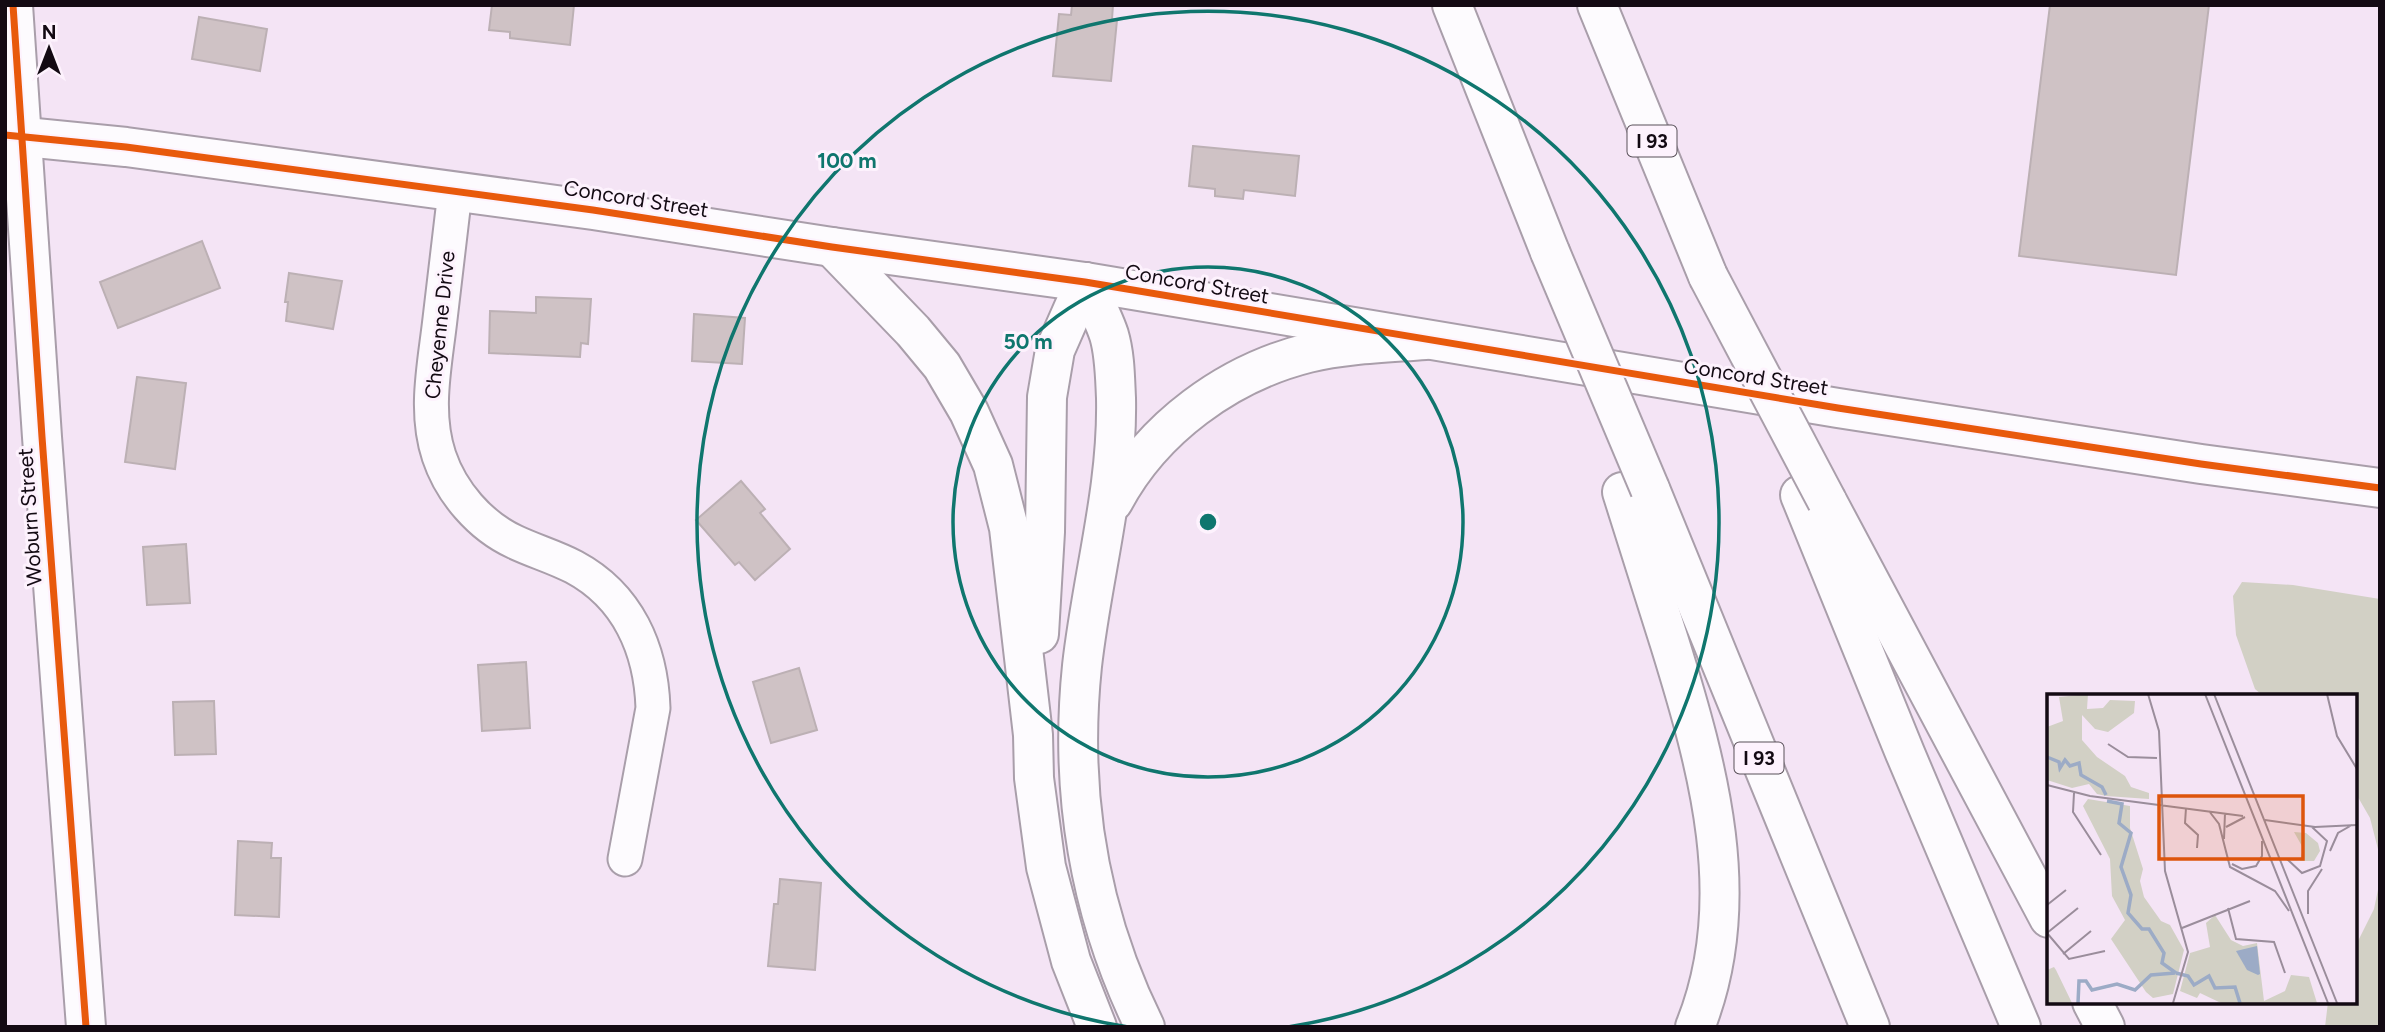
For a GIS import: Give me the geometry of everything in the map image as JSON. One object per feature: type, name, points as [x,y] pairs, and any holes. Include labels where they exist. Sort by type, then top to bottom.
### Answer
[{"type":"main road","name":"Woburn Street","points":[[13,5],[13,136],[86,1027]]},
{"type":"main road","points":[[1451,5],[1550,252],[1636,490],[1695,724],[1717,833],[1720,864],[1719,911],[1708,986],[1695,1027]]},
{"type":"main road","name":"I 93","points":[[1597,5],[1708,276],[1813,498],[1905,753],[2021,1027]]},
{"type":"main road","name":"Concord Street","points":[[13,136],[126,147],[593,210],[1085,282],[2038,439],[2380,488]]},
{"type":"main road","points":[[832,247],[928,348],[957,389],[982,437],[1002,496],[1009,528],[1033,735]]},
{"type":"main road","points":[[1085,282],[1110,337],[1114,359],[1117,430],[1108,513],[1093,586],[1082,667],[1079,739],[1081,810],[1092,880],[1100,908],[1115,955],[1145,1027]]},
{"type":"main road","points":[[1085,282],[1055,350],[1047,397],[1045,532],[1033,735],[1034,778],[1046,867],[1070,961],[1097,1027]]},
{"type":"main road","points":[[1108,513],[1122,486],[1156,442],[1201,404],[1233,382],[1271,364],[1310,352],[1366,344],[1425,340]]},
{"type":"main road","name":"I 93","points":[[1636,490],[1870,1027]]},
{"type":"main road","points":[[1813,498],[2047,914]]},
{"type":"main road","points":[[2093,1004],[2105,1027]]},
{"type":"street","name":"Cheyenne Drive","points":[[456,192],[432,389],[433,434],[448,477],[475,513],[511,541],[574,567],[595,580],[612,597],[640,637],[653,684],[653,708],[625,859]]},
{"type":"shaded area","points":[[2242,582],[2293,585],[2380,599],[2380,857],[2370,818],[2357,795],[2357,694],[2261,694],[2255,689],[2236,635],[2233,596]]},
{"type":"shaded area","points":[[2380,880],[2380,1027],[2325,1027],[2328,1004],[2357,1004],[2357,943],[2374,909]]},
{"type":"building","points":[[492,5],[574,5],[570,45],[510,38],[510,32],[489,30]]},
{"type":"building","points":[[1072,5],[1113,5],[1112,19],[1117,20],[1111,81],[1053,76],[1059,14],[1071,15]]},
{"type":"building","points":[[2050,5],[2209,5],[2176,275],[2019,256]]},
{"type":"building","points":[[199,17],[267,29],[260,71],[192,59]]},
{"type":"building","points":[[1193,146],[1299,156],[1295,196],[1244,190],[1243,199],[1215,196],[1215,189],[1189,186]]},
{"type":"building","points":[[202,241],[220,288],[118,328],[100,282]]},
{"type":"building","points":[[289,273],[342,281],[333,329],[286,321],[288,302],[285,302]]},
{"type":"building","points":[[536,297],[591,299],[588,344],[581,343],[580,357],[489,353],[490,311],[536,313]]},
{"type":"building","points":[[694,314],[745,318],[742,364],[692,361]]},
{"type":"building","points":[[137,377],[186,383],[175,469],[125,462]]},
{"type":"building","points":[[741,481],[765,509],[760,513],[790,549],[755,580],[739,562],[735,565],[696,520]]},
{"type":"building","points":[[186,544],[190,603],[147,605],[143,547]]},
{"type":"building","points":[[526,662],[530,728],[482,731],[478,665]]},
{"type":"building","points":[[799,668],[817,730],[771,743],[753,682]]},
{"type":"building","points":[[214,701],[216,754],[175,755],[173,702]]},
{"type":"building","points":[[238,841],[272,843],[271,858],[281,858],[279,917],[235,915]]},
{"type":"building","points":[[780,879],[821,883],[815,970],[768,966],[774,904],[778,904]]},
{"type":"cycle path","points":[[13,5],[86,1027]]},
{"type":"cycle path","points":[[5,135],[126,147],[593,210],[1085,282],[1838,408],[2201,464],[2380,488]]}]
